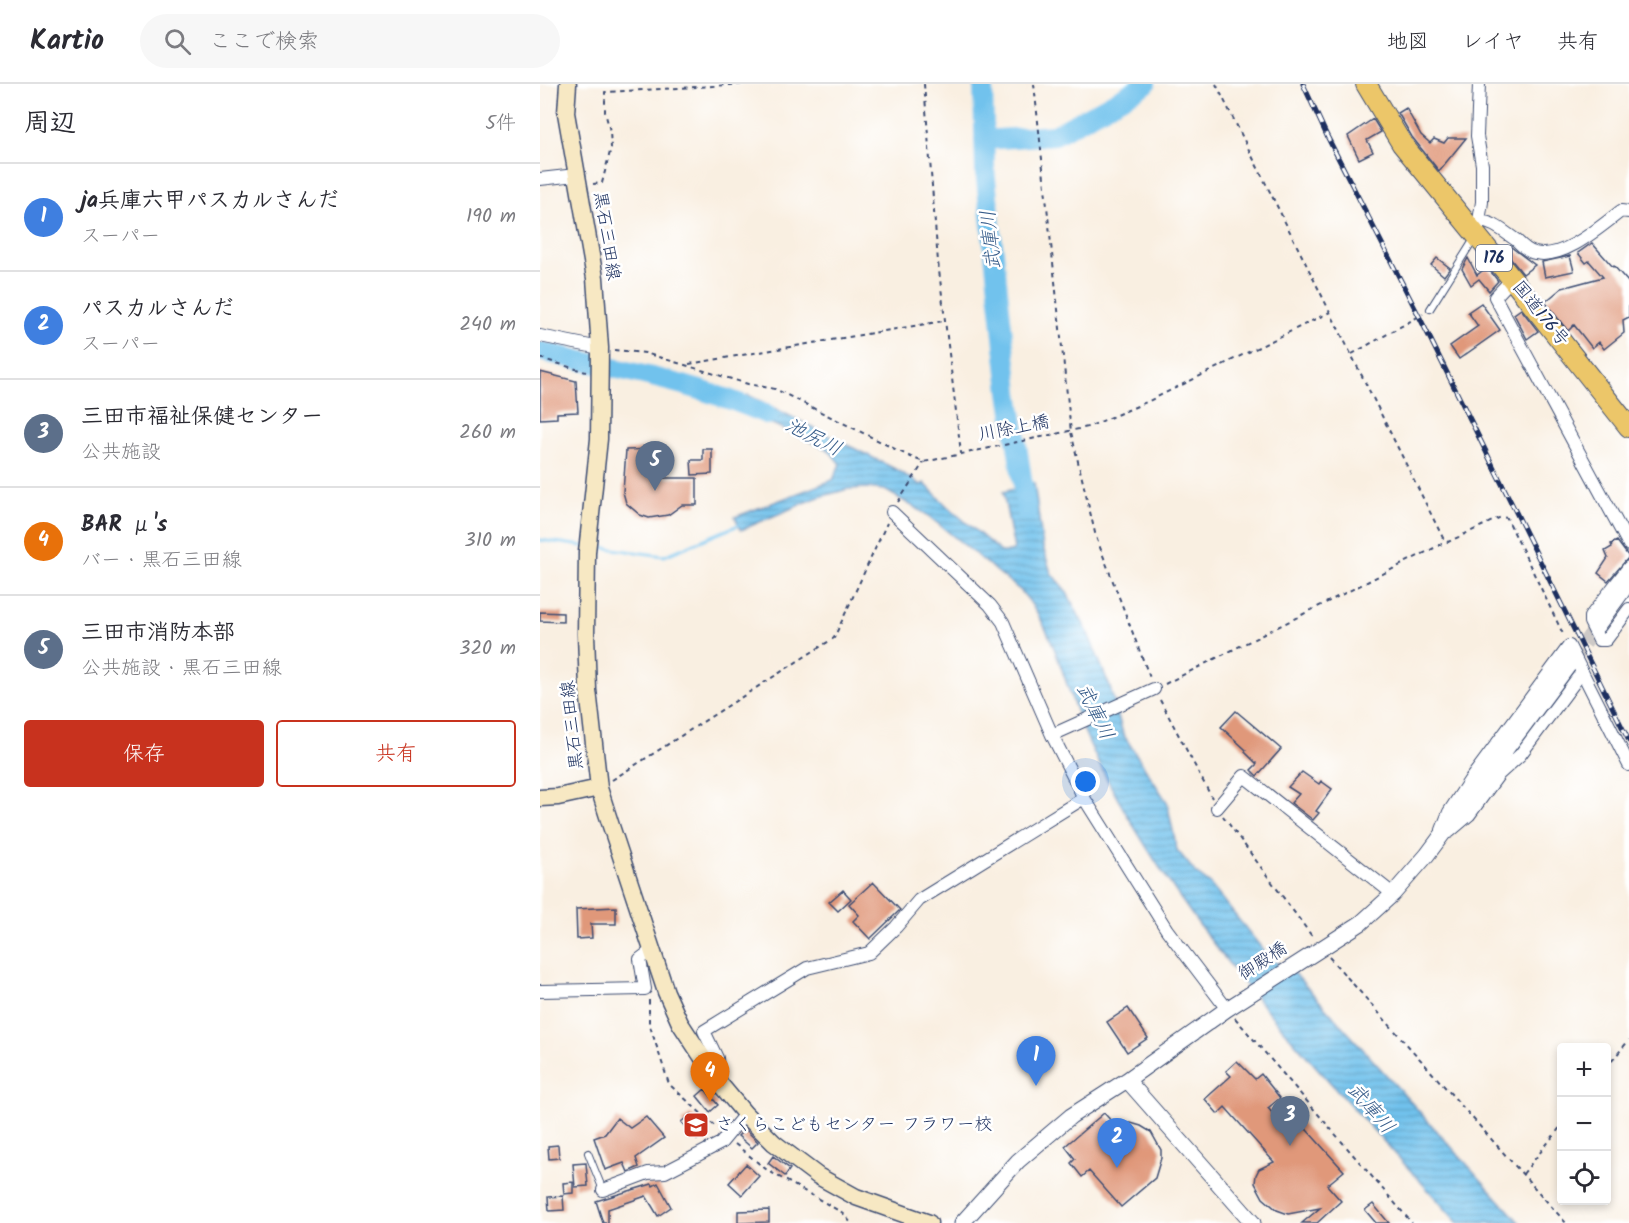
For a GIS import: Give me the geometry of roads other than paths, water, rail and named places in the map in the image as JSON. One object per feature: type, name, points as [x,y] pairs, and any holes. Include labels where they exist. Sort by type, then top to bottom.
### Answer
[{"type":"highway","name":"国道176号","points":[[1366,84],[1402,144],[1476,229],[1512,279],[1629,427]]},
{"type":"main road","name":"黒石三田線","points":[[568,84],[566,113],[594,278],[600,348],[599,439],[587,552],[586,634],[588,690],[599,788],[666,992],[680,1023],[720,1084],[745,1114],[774,1143],[818,1176],[856,1197],[929,1223]]},
{"type":"main road","points":[[540,798],[558,797],[599,788]]},
{"type":"street","points":[[1479,84],[1476,136],[1482,165],[1482,202],[1476,229],[1493,224],[1533,253],[1546,254],[1559,251],[1588,236],[1621,211],[1629,212]]},
{"type":"street","points":[[540,179],[577,180]]},
{"type":"street","points":[[1512,279],[1495,297],[1629,545]]},
{"type":"street","points":[[540,336],[600,348]]},
{"type":"street","points":[[892,512],[1003,621],[1052,735],[1084,798],[1167,930],[1227,1009]]},
{"type":"street","points":[[1629,567],[1590,617],[1590,622],[1599,640],[1606,640],[1629,609]]},
{"type":"street","points":[[1597,626],[1629,582]]},
{"type":"street","points":[[1574,660],[1629,765]]},
{"type":"street","name":"御殿橋","points":[[962,1223],[1018,1161],[1071,1116],[1127,1080],[1227,1009],[1361,923],[1393,894],[1439,840],[1574,660]]},
{"type":"street","points":[[1052,735],[1154,689]]},
{"type":"street","points":[[1217,808],[1244,776],[1393,894]]},
{"type":"street","points":[[720,1084],[717,1058],[704,1031],[807,968],[869,953],[919,900],[1084,798]]},
{"type":"street","points":[[540,991],[645,988],[640,959],[652,950]]},
{"type":"street","points":[[1127,1080],[1253,1223]]},
{"type":"street","points":[[603,1190],[648,1173],[665,1172],[721,1143],[745,1114]]},
{"type":"lane","points":[[1430,309],[1476,229]]},
{"type":"lane","points":[[588,1153],[603,1190]]},
{"type":"water","points":[[748,395],[897,470],[921,485],[924,483],[948,507],[1001,552],[1011,552],[1014,549],[1003,492],[1034,483],[1043,547],[1051,573],[1066,591],[1087,631],[1110,687],[1123,734],[1167,802],[1177,850],[1196,873],[1209,883],[1269,957],[1296,975],[1520,1223],[1458,1223],[1300,1049],[1224,958],[1156,862],[1117,798],[1084,731],[1051,640],[1033,606],[1021,591],[926,514],[885,490],[848,489],[816,498],[741,530],[735,517],[833,480],[840,464],[829,450],[766,421],[742,413]]},
{"type":"waterway","name":"武庫川","points":[[983,84],[985,170],[1009,392],[1027,512]]},
{"type":"waterway","points":[[984,140],[1055,135],[1146,84]]},
{"type":"waterway","name":"池尻川","points":[[540,351],[684,385],[768,415]]},
{"type":"waterway","points":[[592,546],[664,556],[741,524]]},
{"type":"waterway","points":[[540,540],[583,546]]},
{"type":"tunnel","points":[[1571,662],[1597,626]]},
{"type":"railway","points":[[1303,84],[1629,741]]},
{"type":"place","name":"三田市消防本部","points":[[655,491]]},
{"type":"place","name":"ja兵庫六甲パスカルさんだ","points":[[1036,1086]]},
{"type":"place","name":"BAR μ's","points":[[710,1102]]},
{"type":"place","name":"さくらこどもセンター フラワー校","points":[[696,1125]]},
{"type":"place","name":"三田市福祉保健センター","points":[[1290,1146]]},
{"type":"place","name":"パスカルさんだ","points":[[1117,1168]]}]
